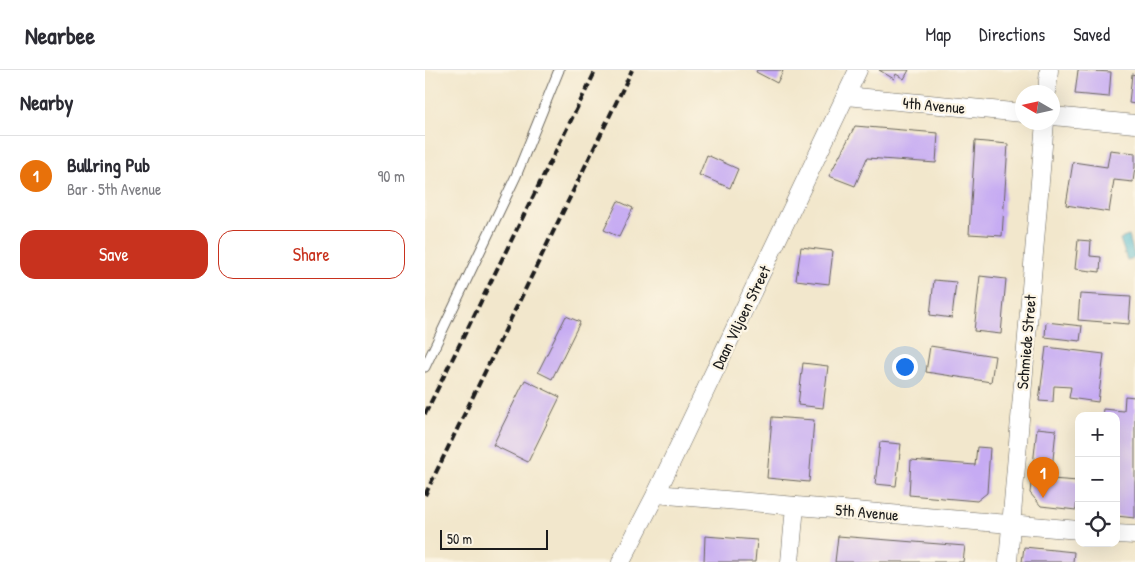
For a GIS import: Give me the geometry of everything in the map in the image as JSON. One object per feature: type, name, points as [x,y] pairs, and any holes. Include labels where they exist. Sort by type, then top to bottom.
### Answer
[{"type":"street","name":"Daan Viljoen Street","points":[[621,562],[656,494],[858,70]]},
{"type":"street","points":[[1048,85],[1049,70]]},
{"type":"street","name":"4th Avenue","points":[[846,96],[1015,112]]},
{"type":"street","points":[[1060,117],[1135,124]]},
{"type":"street","name":"Schmiede Street","points":[[1008,562],[1044,130]]},
{"type":"street","name":"5th Avenue","points":[[656,494],[1075,530]]},
{"type":"street","points":[[790,562],[795,506]]},
{"type":"street","points":[[1120,534],[1135,535]]},
{"type":"lane","points":[[425,367],[516,176],[559,70]]},
{"type":"water","points":[[1129,236],[1135,258],[1127,260],[1120,239]]},
{"type":"building","points":[[757,70],[783,71],[777,83],[756,72]]},
{"type":"building","points":[[879,70],[909,70],[904,79],[896,74],[894,79]]},
{"type":"building","points":[[1078,70],[1111,72],[1109,97],[1075,94]]},
{"type":"building","points":[[1132,74],[1135,75],[1135,104],[1129,103]]},
{"type":"building","points":[[855,126],[938,133],[936,163],[867,158],[855,186],[829,176]]},
{"type":"building","points":[[975,141],[1008,144],[1002,236],[969,234]]},
{"type":"building","points":[[1110,150],[1135,153],[1135,167],[1133,182],[1114,180],[1109,212],[1066,205],[1073,162],[1107,167]]},
{"type":"building","points":[[707,155],[738,169],[730,188],[699,175]]},
{"type":"building","points":[[618,201],[633,208],[619,237],[604,230]]},
{"type":"building","points":[[1078,240],[1091,241],[1090,256],[1101,257],[1100,272],[1075,269]]},
{"type":"building","points":[[801,247],[833,251],[829,284],[796,280]]},
{"type":"building","points":[[980,276],[1006,279],[1001,334],[974,331]]},
{"type":"building","points":[[934,280],[956,282],[952,318],[930,315]]},
{"type":"building","points":[[1080,294],[1131,297],[1129,324],[1078,320]]},
{"type":"building","points":[[566,316],[580,322],[552,379],[538,372]]},
{"type":"building","points":[[1046,322],[1082,326],[1080,341],[1045,337]]},
{"type":"building","points":[[930,346],[995,356],[991,382],[926,372]]},
{"type":"building","points":[[1046,347],[1104,354],[1098,402],[1069,398],[1071,387],[1054,386],[1053,402],[1039,401]]},
{"type":"building","points":[[803,363],[828,366],[823,408],[798,405]]},
{"type":"building","points":[[525,380],[560,397],[528,462],[493,445]]},
{"type":"building","points":[[1125,396],[1135,397],[1135,518],[1120,516],[1120,412],[1103,412],[1103,409],[1124,411]]},
{"type":"building","points":[[772,417],[814,420],[809,482],[767,478]]},
{"type":"building","points":[[1037,428],[1056,430],[1051,479],[1075,481],[1075,510],[1041,506],[1030,493]]},
{"type":"building","points":[[880,442],[901,444],[896,486],[875,484]]},
{"type":"building","points":[[977,447],[990,448],[987,493],[977,501],[909,495],[911,460],[975,465]]},
{"type":"building","points":[[705,536],[757,540],[755,562],[704,562]]},
{"type":"building","points":[[838,536],[965,546],[963,562],[835,562]]},
{"type":"building","points":[[1024,547],[1074,552],[1073,562],[1022,562]]},
{"type":"railway","points":[[425,414],[596,70]]},
{"type":"railway","points":[[425,495],[632,70]]},
{"type":"place","name":"Bullring Pub","points":[[1043,498]]}]
